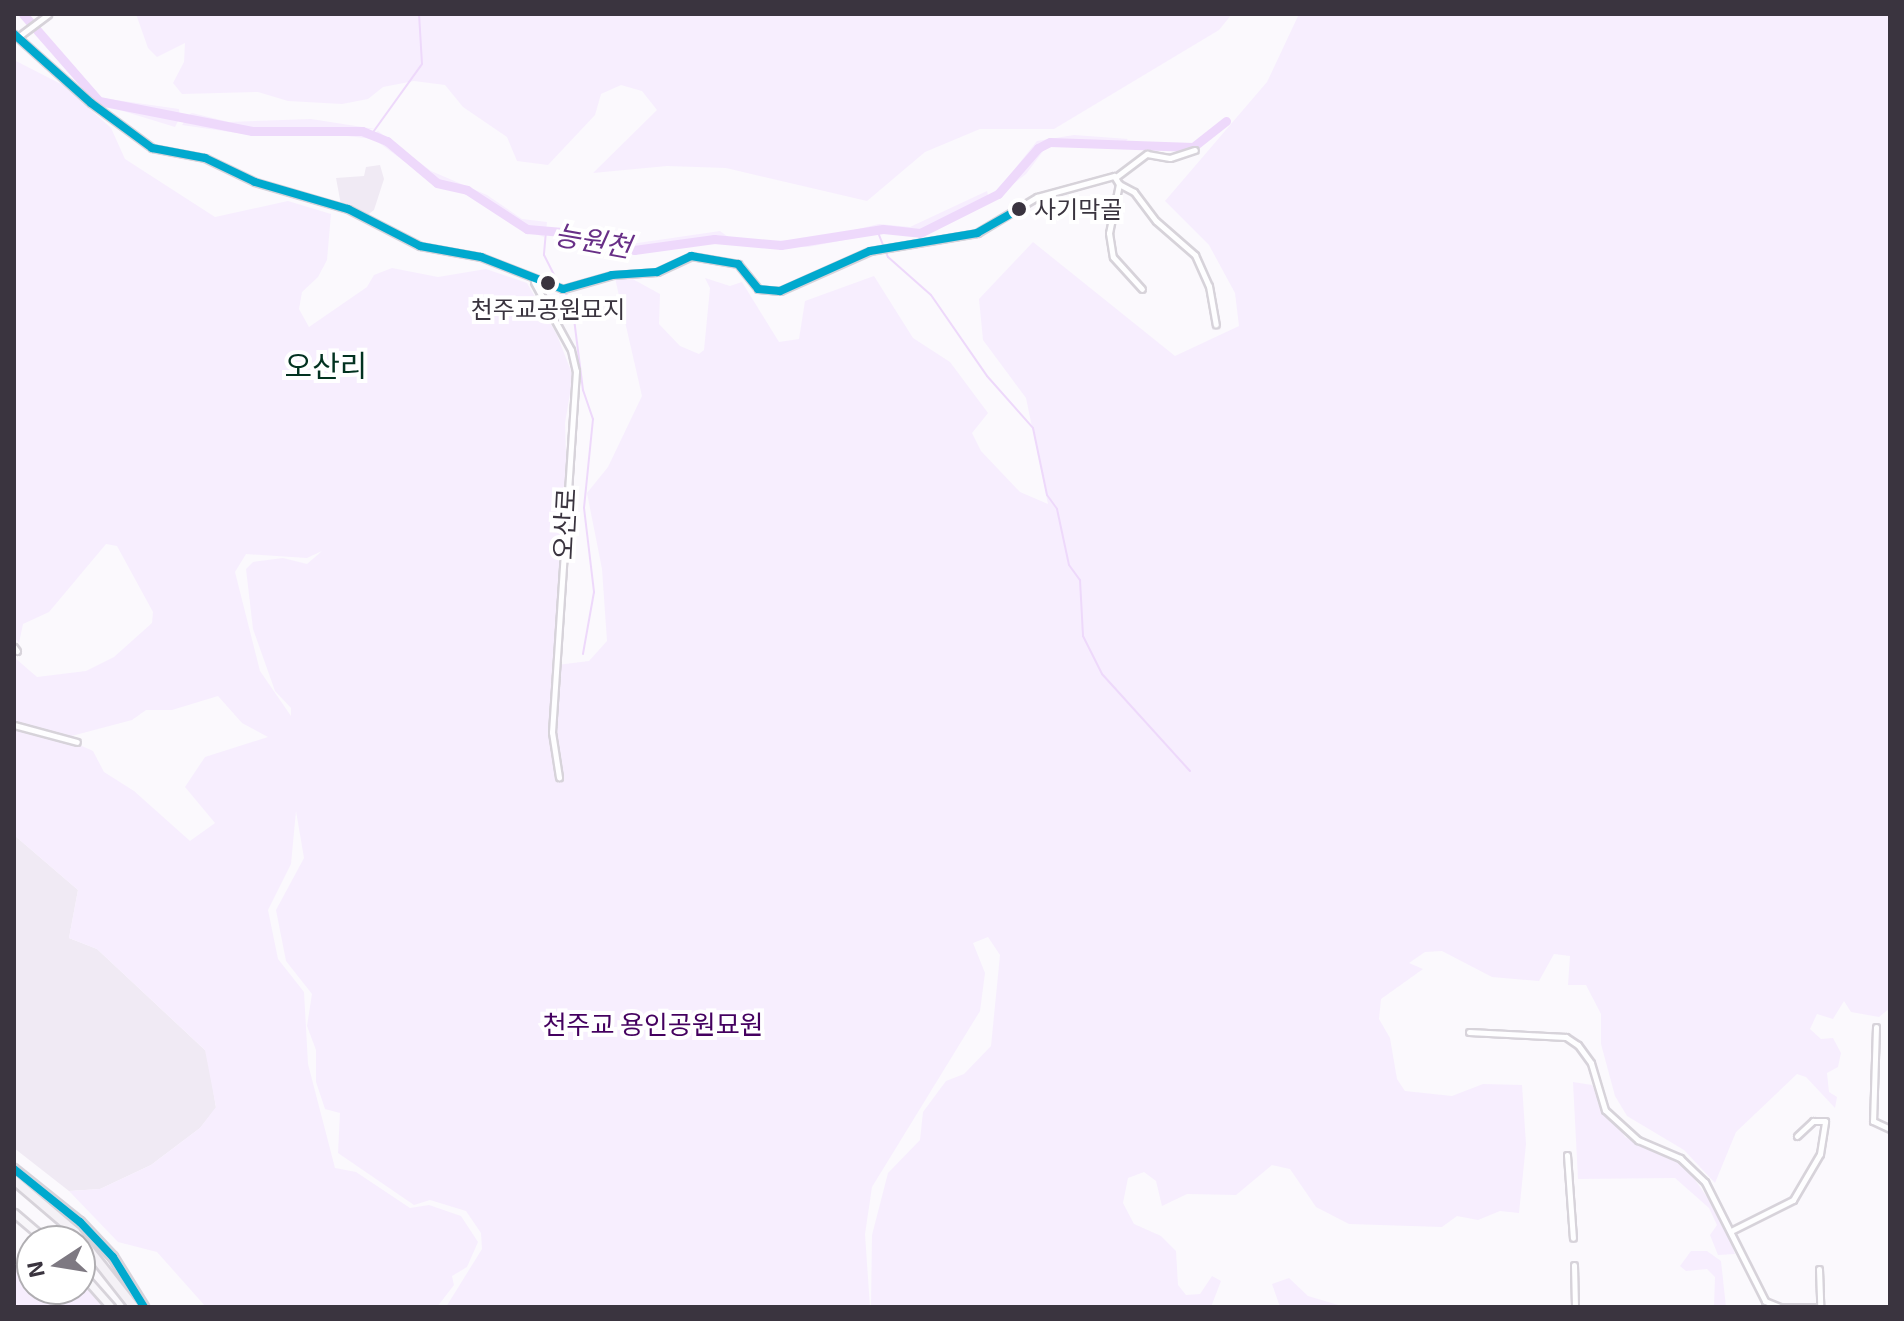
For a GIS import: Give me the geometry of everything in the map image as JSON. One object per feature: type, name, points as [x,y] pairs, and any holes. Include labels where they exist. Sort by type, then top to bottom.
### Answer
[{"type":"highway","points":[[14,1169],[80,1222],[113,1257],[144,1307]]},
{"type":"highway","points":[[14,1180],[75,1232],[134,1307]]},
{"type":"main road","points":[[96,1290],[111,1307]]},
{"type":"street","points":[[48,14],[16,36],[91,103],[152,148],[205,158],[255,182],[348,209],[420,246],[481,257],[534,281],[560,288],[612,275],[657,272],[691,256],[738,264],[758,289],[780,291],[881,249],[977,233],[1037,197],[1116,177],[1147,154],[1170,158],[1195,150]]},
{"type":"street","points":[[1116,177],[1119,184],[1109,233],[1113,257],[1121,272],[1142,289]]},
{"type":"street","points":[[1119,184],[1134,192],[1156,221],[1195,255],[1209,286],[1216,324]]},
{"type":"street","name":"오산로","points":[[534,281],[571,350],[576,371],[552,732],[559,777]]},
{"type":"street","points":[[14,725],[77,742]]},
{"type":"street","points":[[1876,1027],[1873,1121],[1890,1129]]},
{"type":"street","points":[[1469,1032],[1566,1037],[1578,1045],[1591,1063],[1605,1110],[1638,1140],[1680,1158],[1705,1182],[1733,1230],[1765,1301],[1782,1307],[1813,1307]]},
{"type":"street","points":[[1733,1230],[1793,1200],[1820,1154],[1825,1121],[1813,1121],[1797,1136]]},
{"type":"street","points":[[1567,1155],[1573,1238]]},
{"type":"street","points":[[1574,1265],[1575,1307]]},
{"type":"street","points":[[1819,1269],[1820,1307]]},
{"type":"shaded area","points":[[380,165],[384,179],[374,210],[366,216],[341,205],[336,178],[364,176],[366,167]]},
{"type":"shaded area","points":[[14,835],[78,890],[69,938],[97,949],[207,1052],[216,1108],[200,1128],[151,1165],[100,1189],[69,1191],[14,1148]]},
{"type":"green space","points":[[136,14],[1232,14],[1219,30],[1054,129],[980,129],[925,152],[867,201],[726,168],[667,166],[593,173],[657,110],[642,91],[621,85],[601,94],[595,115],[548,165],[517,161],[507,137],[463,107],[445,85],[414,81],[383,87],[368,99],[342,104],[288,101],[258,92],[182,94],[173,83],[184,62],[185,43],[157,57],[148,48]]},
{"type":"green space","name":"천주교 용인공원묘원","points":[[1299,14],[1890,14],[1890,1008],[1879,1017],[1851,1012],[1844,1001],[1833,1019],[1817,1014],[1810,1029],[1821,1039],[1833,1038],[1841,1053],[1838,1067],[1827,1073],[1829,1092],[1837,1097],[1835,1108],[1806,1077],[1797,1074],[1736,1132],[1715,1183],[1684,1150],[1627,1116],[1615,1096],[1601,1044],[1601,1014],[1586,985],[1568,985],[1570,956],[1554,954],[1539,981],[1492,977],[1442,951],[1425,952],[1409,963],[1423,969],[1381,999],[1379,1019],[1390,1038],[1397,1079],[1405,1091],[1452,1096],[1483,1084],[1522,1085],[1526,1144],[1519,1213],[1500,1211],[1478,1220],[1457,1216],[1442,1227],[1349,1224],[1316,1207],[1290,1169],[1272,1165],[1236,1195],[1187,1194],[1162,1206],[1156,1181],[1144,1172],[1128,1178],[1123,1203],[1134,1224],[1161,1236],[1176,1251],[1178,1285],[1186,1295],[1200,1294],[1212,1276],[1221,1281],[1211,1307],[871,1307],[872,1235],[888,1173],[920,1140],[923,1112],[946,1081],[964,1074],[991,1046],[1000,955],[988,937],[973,943],[985,973],[980,1011],[872,1187],[865,1234],[870,1307],[446,1307],[482,1249],[481,1233],[466,1211],[430,1200],[414,1205],[338,1153],[340,1113],[325,1109],[316,1082],[316,1050],[307,1026],[312,994],[286,961],[276,910],[304,858],[296,811],[291,864],[268,910],[278,959],[304,992],[308,1064],[335,1168],[356,1172],[410,1208],[429,1205],[461,1216],[478,1242],[467,1267],[452,1276],[454,1285],[437,1307],[206,1307],[157,1252],[118,1242],[69,1191],[100,1189],[151,1165],[200,1128],[216,1107],[205,1050],[97,949],[69,938],[78,890],[14,835],[15,658],[37,677],[86,671],[114,657],[152,623],[153,612],[117,546],[106,544],[49,612],[23,624],[19,643],[14,637],[14,60],[63,85],[111,128],[125,159],[215,217],[288,201],[331,214],[327,260],[318,277],[302,292],[299,309],[309,327],[367,287],[374,275],[392,268],[438,277],[486,269],[527,283],[557,335],[573,376],[565,423],[567,489],[557,665],[589,661],[607,641],[602,569],[587,493],[608,467],[642,396],[615,278],[629,277],[660,294],[659,324],[680,346],[699,354],[704,350],[710,288],[705,278],[730,286],[742,282],[779,342],[799,339],[805,301],[874,276],[913,338],[950,362],[988,413],[972,433],[981,451],[1020,492],[1048,504],[1026,398],[983,340],[979,299],[1033,242],[1175,356],[1239,326],[1235,293],[1209,245],[1165,201],[1267,82]],"holes":[[[322,551],[307,564],[283,558],[253,562],[246,569],[253,629],[275,691],[291,708],[291,716],[260,671],[235,572],[246,554],[307,558]],[[218,696],[242,723],[268,737],[205,757],[185,787],[215,823],[190,841],[134,791],[104,772],[93,751],[64,738],[132,720],[146,710],[172,710]]]},
{"type":"green space","points":[[38,26],[102,98],[179,109],[180,118],[130,110],[179,119],[175,127],[97,103],[32,31]]},
{"type":"green space","points":[[192,113],[229,122],[311,119],[375,129],[252,131],[184,118]]},
{"type":"green space","points":[[185,121],[252,132],[281,129],[362,133],[386,143],[437,184],[467,190],[527,230],[545,232],[544,237],[527,231],[502,217],[467,191],[436,185],[374,139],[301,131],[257,136],[182,125]]},
{"type":"green space","points":[[378,131],[431,171],[487,195],[522,219],[547,222],[546,230],[529,228],[467,188],[438,182],[373,134]]},
{"type":"green space","points":[[1074,135],[1128,139],[1122,145],[1131,149],[1062,143],[1044,150],[1026,174],[999,195],[1038,147],[994,195],[1037,141]]},
{"type":"green space","points":[[987,191],[989,199],[916,235],[908,235],[920,233],[955,213],[919,231],[883,228],[826,240],[874,231],[876,234],[808,247],[761,246],[761,241],[812,240],[879,224],[910,227]]},
{"type":"green space","points":[[720,231],[731,239],[712,238],[686,242],[714,239],[733,244],[710,240],[632,252],[593,244],[595,239],[634,251],[660,246],[633,249],[595,237],[598,232],[631,244]]},
{"type":"green space","points":[[1573,1082],[1592,1085],[1625,1137],[1679,1163],[1693,1177],[1724,1221],[1735,1254],[1718,1255],[1710,1235],[1717,1225],[1709,1208],[1675,1178],[1578,1179]]},
{"type":"green space","points":[[1691,1251],[1707,1251],[1721,1261],[1726,1307],[1714,1307],[1715,1277],[1707,1269],[1686,1271],[1680,1266]]},
{"type":"green space","points":[[14,1266],[16,1305],[96,1305],[96,1299],[103,1307],[14,1307]]},
{"type":"green space","points":[[1289,1278],[1308,1296],[1345,1307],[1280,1307],[1272,1284]]},
{"type":"waterway","name":"능원천","points":[[23,14],[99,101],[252,131],[362,131],[387,141],[437,183],[467,190],[527,229],[586,234],[634,250],[714,239],[781,245],[883,229],[920,233],[998,194],[1038,148],[1050,142],[1193,147],[1226,121]]},
{"type":"waterway","points":[[371,135],[422,64],[419,14]]},
{"type":"waterway","points":[[877,230],[888,257],[931,295],[987,376],[1033,428],[1047,495],[1057,509],[1069,565],[1080,580],[1083,636],[1102,674],[1190,771]]},
{"type":"waterway","points":[[546,231],[544,255],[560,286]]},
{"type":"waterway","points":[[564,291],[572,303],[583,390],[593,419],[584,508],[594,592],[583,654]]},
{"type":"transit line","points":[[14,34],[91,103],[152,148],[205,158],[255,182],[348,209],[420,246],[481,257],[563,289],[612,275],[657,272],[691,256],[738,264],[758,289],[780,291],[870,251],[977,233],[1019,209]]},
{"type":"transit line","points":[[14,1169],[80,1222],[113,1257],[144,1307]]},
{"type":"place","name":"사기막골","points":[[1019,209]]},
{"type":"place","name":"천주교공원묘지","points":[[548,283]]},
{"type":"district","name":"오산리","points":[[326,365]]}]
